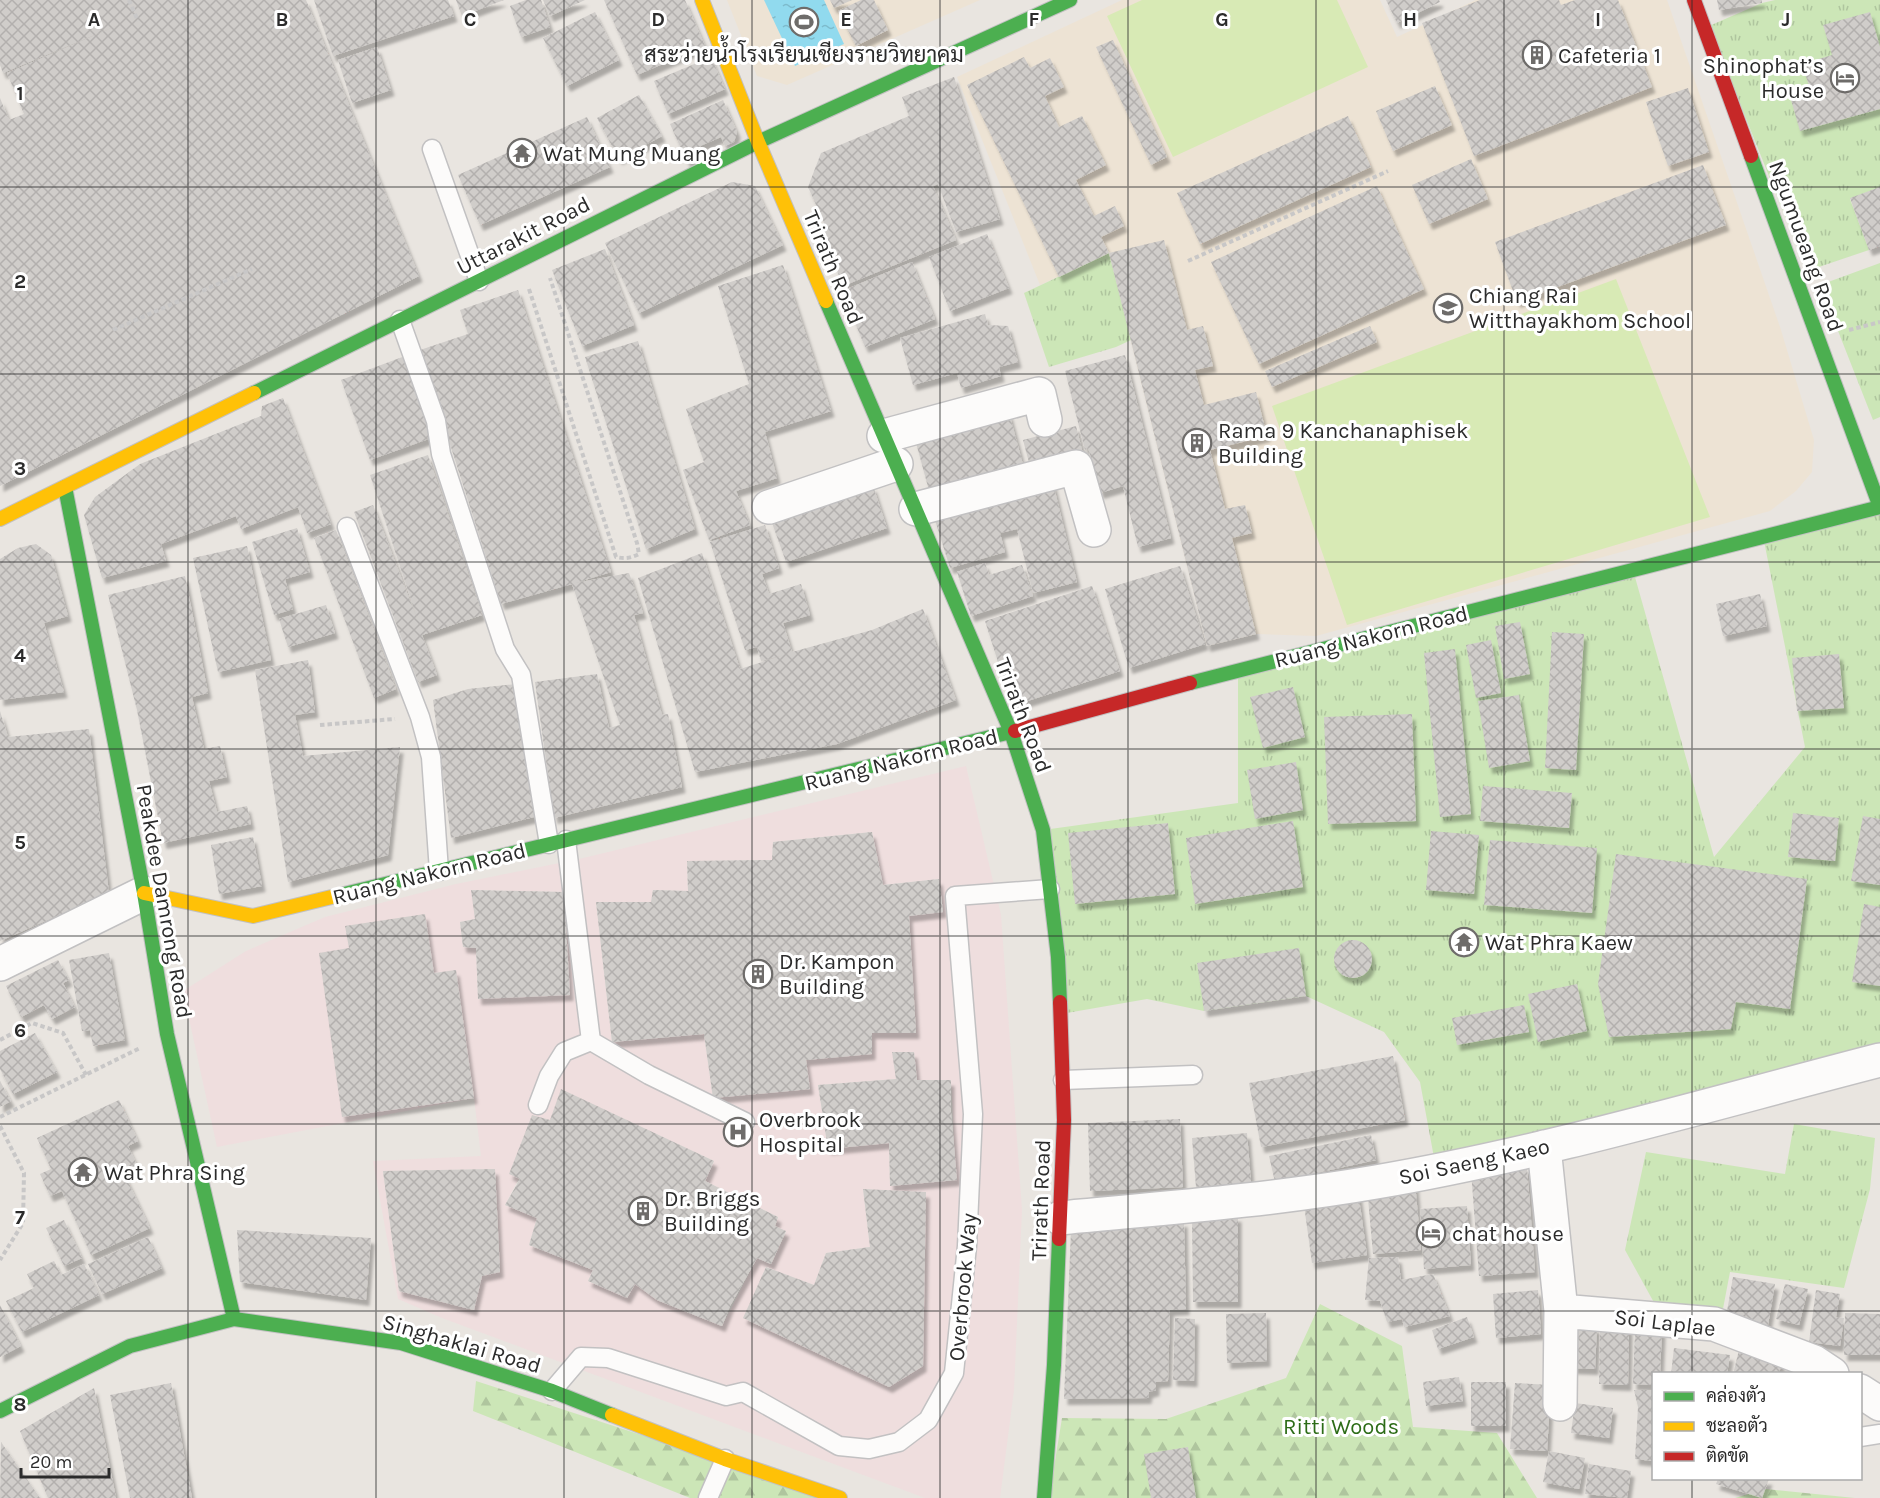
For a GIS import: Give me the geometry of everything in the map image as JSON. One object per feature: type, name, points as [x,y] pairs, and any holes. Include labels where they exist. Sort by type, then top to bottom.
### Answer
[{"type":"street","name":"Trirath Road","points":[[702,0],[758,142],[1011,732],[1043,830],[1058,957],[1063,1080],[1054,1365],[1044,1498]]},
{"type":"street","name":"Uttarakit Road","points":[[0,519],[758,142],[1070,0]]},
{"type":"street","name":"Ngumueang Road","points":[[1694,0],[1880,507]]},
{"type":"street","points":[[768,507],[890,450],[1039,394],[1045,420]]},
{"type":"street","points":[[916,509],[1076,468],[1094,530]]},
{"type":"street","name":"Peakdee Damrong Road","points":[[65,487],[144,893],[167,1034],[234,1319]]},
{"type":"street","name":"Ruang Nakorn Road","points":[[144,893],[253,916],[1011,732],[1238,670],[1880,507]]},
{"type":"street","points":[[0,964],[144,893]]},
{"type":"street","name":"Soi Saeng Kaeo","points":[[1060,1218],[1241,1202],[1377,1182],[1544,1147],[1880,1060]]},
{"type":"street","points":[[1544,1147],[1560,1311],[1560,1404]]},
{"type":"street","name":"Soi Laplae","points":[[1560,1311],[1714,1324],[1814,1362],[1829,1372]]},
{"type":"street","name":"Singhaklai Road","points":[[0,1411],[130,1346],[234,1319],[401,1343],[552,1391],[724,1459],[840,1498]]},
{"type":"street","points":[[1862,1393],[1880,1404]]},
{"type":"lane","points":[[432,149],[479,281]]},
{"type":"lane","points":[[400,320],[436,421],[441,454],[505,649],[520,675],[558,842],[591,1041]]},
{"type":"lane","points":[[347,527],[420,717],[431,756],[439,871]]},
{"type":"lane","name":"Overbrook Way","points":[[552,1391],[581,1356],[608,1358],[726,1396],[743,1392],[839,1446],[869,1449],[898,1442],[928,1419],[954,1372],[967,1246],[973,1114],[955,896],[1050,889]]},
{"type":"lane","points":[[538,1105],[549,1076],[564,1052],[591,1041]]},
{"type":"lane","points":[[591,1041],[649,1074],[745,1122]]},
{"type":"lane","points":[[1063,1080],[1193,1075]]},
{"type":"lane","points":[[1862,1437],[1880,1434]]},
{"type":"lane","points":[[708,1498],[724,1459]]},
{"type":"path","points":[[129,0],[138,21]]},
{"type":"path","points":[[1188,261],[1388,171]]},
{"type":"path","points":[[520,261],[616,557],[623,559],[632,557],[639,554],[637,543],[541,250]]},
{"type":"path","points":[[113,330],[252,269]]},
{"type":"path","points":[[1848,330],[1880,322]]},
{"type":"path","points":[[320,726],[420,717]]},
{"type":"path","points":[[0,1040],[32,1023],[63,1033],[86,1075]]},
{"type":"path","points":[[0,1117],[167,1034]]},
{"type":"path","points":[[0,1126],[24,1173],[23,1223],[0,1260]]},
{"type":"shaded area","points":[[727,0],[980,0],[787,85],[757,76]]},
{"type":"shaded area","name":"Chiang Rai Witthayakhom School","points":[[1122,0],[1380,0],[1397,37],[1476,0],[1667,0],[1781,330],[1814,440],[1812,472],[1796,491],[1770,511],[1316,636],[1256,634],[1207,646],[1109,254],[1040,285],[957,77]]},
{"type":"shaded area","name":"Overbrook Hospital","points":[[966,766],[1001,915],[1022,1210],[1014,1390],[1000,1498],[925,1498],[442,1318],[398,1299],[373,1161],[481,1156],[474,1098],[217,1147],[183,991],[246,951],[325,917],[456,884],[579,859]],"holes":[[[872,832],[883,885],[939,879],[943,912],[909,916],[916,1033],[872,1033],[872,1054],[806,1060],[809,1089],[713,1098],[704,1034],[612,1042],[596,902],[651,902],[653,890],[688,891],[687,861],[772,860],[773,842]],[[472,890],[564,892],[478,998],[476,948],[463,947],[460,922],[475,919]],[[893,1052],[914,1052],[917,1080],[951,1080],[956,1180],[890,1186],[889,1143],[828,1149],[818,1085],[896,1079]],[[550,1120],[630,1122],[714,1161],[705,1181],[778,1217],[775,1226],[786,1232],[771,1264],[757,1258],[722,1326],[657,1300],[635,1284],[627,1297],[588,1281],[593,1270],[529,1245],[537,1218],[505,1205]],[[495,1169],[500,1271],[482,1276],[473,1310],[399,1291],[383,1171]],[[863,1189],[925,1193],[923,1366],[889,1387],[744,1318],[766,1268],[814,1285],[826,1253],[870,1247]]]},
{"type":"green space","points":[[1142,0],[1337,0],[1368,67],[1173,157],[1107,16]]},
{"type":"green space","points":[[1775,0],[1880,0],[1880,187],[1850,199],[1869,250],[1807,271],[1709,26],[1762,3]]},
{"type":"green space","points":[[1109,253],[1131,340],[1116,347],[1049,367],[1024,293]]},
{"type":"green space","points":[[1880,263],[1880,417],[1873,420],[1820,285]]},
{"type":"green space","points":[[1616,279],[1710,517],[1347,625],[1272,406]]},
{"type":"green space","name":"Wat Phra Kaew","points":[[1880,507],[1880,1056],[1435,1163],[1420,1082],[1384,1032],[1306,996],[1204,1011],[1147,999],[1061,1014],[1043,830],[1238,803],[1238,670],[1633,570],[1714,857],[1805,747],[1763,536]]},
{"type":"green space","points":[[1794,1124],[1875,1138],[1870,1189],[1844,1288],[1730,1272],[1722,1314],[1657,1308],[1625,1250],[1646,1152],[1785,1174]]},
{"type":"green space","name":"Ritti Woods","points":[[1320,1304],[1402,1346],[1413,1427],[1497,1433],[1537,1498],[1049,1498],[1062,1418],[1166,1419],[1286,1378]]},
{"type":"green space","points":[[476,1381],[834,1498],[690,1498],[473,1411]]},
{"type":"green space","points":[[1766,1489],[1855,1498],[1735,1498]]},
{"type":"water","name":"สระว่ายน้ำโรงเรียนเชียงรายวิทยาคม","points":[[764,0],[824,0],[844,44],[795,66]]},
{"type":"building","points":[[0,0],[306,0],[419,276],[0,486],[0,98],[9,120],[24,114],[7,73],[128,21],[3,73],[0,65]]},
{"type":"building","points":[[314,0],[448,0],[454,16],[333,56]]},
{"type":"building","points":[[456,0],[504,0],[462,16]]},
{"type":"building","points":[[526,0],[541,0],[550,27],[521,37],[510,6]]},
{"type":"building","points":[[543,0],[585,0],[550,16]]},
{"type":"building","points":[[604,0],[685,0],[705,46],[637,75]]},
{"type":"building","points":[[830,0],[852,0],[834,8]]},
{"type":"building","points":[[861,0],[874,0],[888,30],[856,46],[838,11]]},
{"type":"building","points":[[1386,0],[1439,0],[1440,2],[1397,23]]},
{"type":"building","name":"Cafeteria 1","points":[[1480,0],[1559,0],[1561,5],[1575,0],[1618,0],[1652,87],[1474,156],[1422,23]]},
{"type":"building","points":[[1717,0],[1762,0],[1762,3],[1719,10]]},
{"type":"building","points":[[595,12],[619,60],[567,86],[543,38]]},
{"type":"building","points":[[1870,12],[1880,47],[1880,109],[1800,131],[1791,100],[1812,95],[1802,64],[1832,55],[1823,25]]},
{"type":"building","points":[[1113,40],[1167,157],[1151,165],[1096,47]]},
{"type":"building","points":[[377,47],[391,90],[352,103],[338,60]]},
{"type":"building","points":[[711,57],[725,89],[668,114],[654,81]]},
{"type":"building","points":[[1024,57],[1030,68],[1050,58],[1064,87],[1045,96],[1059,127],[1082,116],[1106,165],[1076,180],[1094,216],[1115,206],[1124,226],[1101,237],[1109,253],[1059,277],[967,85]]},
{"type":"building","points":[[954,77],[1000,219],[956,232],[938,184],[933,186],[956,240],[843,286],[822,231],[827,229],[808,187],[821,153],[909,116],[902,97]]},
{"type":"building","points":[[1435,86],[1452,125],[1393,151],[1376,111]]},
{"type":"building","points":[[1688,88],[1709,152],[1668,166],[1646,102]]},
{"type":"building","points":[[639,95],[662,136],[619,159],[597,118]]},
{"type":"building","points":[[723,100],[737,132],[734,142],[725,146],[721,137],[700,146],[704,154],[687,162],[670,124]]},
{"type":"building","points":[[1348,116],[1371,167],[1200,244],[1177,193]]},
{"type":"building","points":[[587,117],[610,167],[480,225],[458,175]]},
{"type":"building","points":[[1471,159],[1488,199],[1429,224],[1412,185]]},
{"type":"building","points":[[1703,165],[1726,225],[1517,302],[1495,242]]},
{"type":"building","points":[[732,182],[755,186],[783,245],[639,313],[605,243]]},
{"type":"building","points":[[1377,186],[1424,289],[1259,364],[1211,262]]},
{"type":"building","points":[[1880,187],[1880,246],[1869,250],[1850,198]]},
{"type":"building","points":[[987,234],[1009,288],[950,311],[929,257]]},
{"type":"building","name":"Rama 9 Kanchanaphisek Building","points":[[1164,240],[1187,330],[1203,326],[1213,366],[1195,370],[1204,405],[1256,392],[1267,436],[1210,450],[1225,509],[1245,505],[1252,533],[1232,538],[1256,634],[1207,646],[1109,253]]},
{"type":"building","points":[[605,249],[634,325],[582,346],[552,270]]},
{"type":"building","points":[[912,262],[935,319],[865,347],[842,291]]},
{"type":"building","points":[[783,265],[831,411],[765,432],[777,478],[736,491],[750,525],[709,540],[683,470],[704,462],[686,409],[749,384],[718,286]]},
{"type":"building","points":[[518,290],[611,572],[575,583],[629,573],[643,613],[634,615],[662,715],[668,714],[682,787],[554,818],[535,682],[597,674],[609,728],[620,725],[572,584],[501,604],[420,350],[468,334],[460,310]]},
{"type":"building","points":[[985,314],[988,325],[1008,326],[1018,362],[999,367],[1001,376],[961,388],[957,373],[913,385],[900,338]]},
{"type":"building","points":[[1370,326],[1377,342],[1272,387],[1265,371]]},
{"type":"building","points":[[638,341],[695,529],[646,549],[585,357]]},
{"type":"building","points":[[1125,355],[1171,538],[1138,547],[1123,486],[1100,493],[1088,447],[1085,450],[1065,371]]},
{"type":"building","points":[[405,356],[434,437],[370,460],[341,380]]},
{"type":"building","points":[[283,398],[331,524],[307,533],[298,507],[241,529],[236,516],[161,544],[166,561],[102,578],[84,515],[95,497],[140,464],[261,416],[262,406]]},
{"type":"building","points":[[1009,413],[1025,472],[931,498],[915,439]]},
{"type":"building","points":[[1076,426],[1083,454],[1030,466],[1023,440]]},
{"type":"building","points":[[428,455],[482,615],[422,635],[437,675],[418,682],[354,512],[373,505],[418,621],[370,475]]},
{"type":"building","points":[[1053,483],[1077,582],[1033,593],[1017,529],[1000,533],[1005,552],[950,568],[934,517]]},
{"type":"building","points":[[873,486],[887,528],[786,562],[771,520]]},
{"type":"building","points":[[765,525],[779,568],[762,574],[769,594],[801,584],[810,615],[783,623],[792,652],[872,630],[923,609],[956,700],[837,744],[695,772],[638,578],[702,553],[740,669],[784,655],[761,661],[757,647],[745,650],[710,542]]},
{"type":"building","points":[[297,528],[310,572],[285,579],[293,609],[274,615],[252,542]]},
{"type":"building","points":[[336,530],[396,689],[374,698],[314,538]]},
{"type":"building","points":[[36,544],[51,555],[68,616],[44,623],[64,692],[0,700],[0,559],[18,548]]},
{"type":"building","points":[[247,546],[271,660],[218,672],[193,558]]},
{"type":"building","points":[[985,563],[989,575],[1022,565],[1033,596],[971,616],[957,572]]},
{"type":"building","points":[[1180,566],[1205,644],[1129,668],[1105,589]]},
{"type":"building","points":[[185,576],[208,693],[192,697],[204,749],[220,746],[227,777],[209,781],[217,812],[247,806],[251,824],[163,843],[137,710],[108,595]]},
{"type":"building","points":[[1092,586],[1120,671],[1012,706],[985,621]]},
{"type":"building","points":[[1760,594],[1767,626],[1723,636],[1716,604]]},
{"type":"building","points":[[326,605],[335,633],[288,647],[279,619]]},
{"type":"building","points":[[1520,622],[1530,674],[1504,679],[1495,626]]},
{"type":"building","points":[[1552,632],[1584,634],[1576,770],[1545,768]]},
{"type":"building","points":[[1491,640],[1501,693],[1476,698],[1466,645]]},
{"type":"building","points":[[1455,649],[1471,814],[1440,817],[1424,653]]},
{"type":"building","points":[[1839,654],[1844,708],[1797,711],[1792,658]]},
{"type":"building","points":[[308,660],[315,712],[295,715],[303,756],[400,747],[388,855],[288,882],[255,670]]},
{"type":"building","points":[[516,684],[538,816],[451,838],[433,700],[468,689]]},
{"type":"building","points":[[1293,687],[1305,737],[1263,748],[1250,697]]},
{"type":"building","points":[[1519,695],[1530,761],[1489,768],[1478,701]]},
{"type":"building","points":[[0,711],[8,737],[89,729],[109,893],[0,941]]},
{"type":"building","points":[[1412,714],[1416,821],[1328,824],[1324,717]]},
{"type":"building","points":[[1296,762],[1303,810],[1255,819],[1247,770]]},
{"type":"building","points":[[1483,786],[1572,793],[1569,828],[1480,821]]},
{"type":"building","points":[[1793,813],[1839,818],[1835,861],[1788,857]]},
{"type":"building","points":[[1863,816],[1880,819],[1880,885],[1851,881]]},
{"type":"building","points":[[1293,821],[1303,887],[1195,904],[1186,838]]},
{"type":"building","points":[[1168,823],[1175,894],[1075,904],[1068,833]]},
{"type":"building","points":[[1431,831],[1479,835],[1474,894],[1426,890]]},
{"type":"building","name":"Dr. Kampon Building","points":[[872,832],[883,885],[939,879],[943,912],[909,916],[916,1033],[872,1033],[872,1054],[806,1060],[810,1089],[713,1098],[704,1034],[612,1042],[596,902],[651,902],[653,890],[688,891],[687,861],[772,860],[773,842]]},
{"type":"building","points":[[253,837],[262,886],[219,894],[211,845]]},
{"type":"building","points":[[1490,840],[1597,848],[1592,913],[1484,905]]},
{"type":"building","points":[[1616,854],[1807,879],[1790,1009],[1736,1002],[1731,1029],[1609,1037],[1598,984]]},
{"type":"building","points":[[471,890],[564,892],[570,995],[478,999],[476,948],[463,947],[460,922],[475,919]]},
{"type":"building","points":[[1864,904],[1880,907],[1880,986],[1852,982]]},
{"type":"building","points":[[425,914],[434,973],[456,970],[474,1098],[342,1117],[319,953],[349,948],[345,926]]},
{"type":"building","points":[[1353,940],[1366,946],[1372,959],[1366,972],[1353,978],[1340,972],[1334,959],[1340,946]]},
{"type":"building","points":[[1299,948],[1306,996],[1204,1011],[1197,963]]},
{"type":"building","points":[[109,953],[125,1040],[93,1046],[90,1030],[82,1031],[69,960]]},
{"type":"building","points":[[58,960],[69,980],[63,983],[75,1007],[52,1019],[44,1005],[21,1017],[6,986]]},
{"type":"building","points":[[1577,984],[1587,1031],[1538,1042],[1528,994]]},
{"type":"building","points":[[1524,1005],[1529,1032],[1457,1045],[1452,1018]]},
{"type":"building","points":[[35,1033],[57,1072],[13,1094],[0,1069],[0,1051]]},
{"type":"building","points":[[892,1052],[914,1052],[917,1080],[951,1080],[951,1113],[957,1180],[890,1186],[889,1143],[828,1149],[818,1085],[896,1079]]},
{"type":"building","points":[[1393,1056],[1405,1120],[1261,1147],[1249,1083]]},
{"type":"building","points":[[0,1081],[11,1101],[0,1107]]},
{"type":"building","name":"Dr. Briggs Building","points":[[561,1089],[714,1161],[705,1181],[778,1217],[775,1226],[786,1231],[771,1264],[757,1258],[730,1306],[722,1326],[657,1300],[635,1284],[627,1298],[588,1281],[593,1270],[529,1245],[537,1218],[505,1205],[520,1179],[509,1174],[532,1115],[550,1120]]},
{"type":"building","points":[[119,1100],[138,1141],[128,1146],[137,1165],[123,1171],[150,1228],[91,1255],[62,1191],[50,1196],[40,1174],[51,1169],[37,1138]]},
{"type":"building","points":[[1180,1119],[1183,1187],[1090,1191],[1088,1123]]},
{"type":"building","points":[[1247,1133],[1251,1182],[1196,1187],[1192,1138]]},
{"type":"building","points":[[1371,1135],[1376,1160],[1275,1182],[1269,1156]]},
{"type":"building","points":[[1527,1167],[1535,1272],[1479,1276],[1471,1171]]},
{"type":"building","points":[[495,1169],[500,1272],[482,1276],[474,1310],[399,1291],[383,1171]]},
{"type":"building","points":[[1415,1182],[1421,1250],[1373,1254],[1367,1187]]},
{"type":"building","points":[[863,1189],[926,1192],[923,1366],[889,1387],[743,1318],[766,1267],[814,1285],[826,1253],[870,1247]]},
{"type":"building","points":[[1358,1191],[1367,1255],[1312,1263],[1303,1198]]},
{"type":"building","points":[[1467,1206],[1471,1265],[1424,1269],[1420,1209]]},
{"type":"building","points":[[1192,1216],[1238,1216],[1238,1302],[1193,1302]]},
{"type":"building","points":[[64,1220],[82,1258],[64,1266],[46,1228]]},
{"type":"building","points":[[1184,1221],[1186,1309],[1170,1310],[1168,1381],[1156,1382],[1156,1390],[1149,1392],[1148,1398],[1064,1399],[1071,1230]]},
{"type":"building","points":[[237,1230],[371,1238],[366,1300],[240,1282]]},
{"type":"building","points":[[148,1237],[162,1268],[102,1294],[88,1264]]},
{"type":"building","points":[[1398,1257],[1401,1280],[1433,1274],[1450,1316],[1404,1327],[1402,1319],[1387,1322],[1380,1301],[1365,1300],[1369,1258]]},
{"type":"building","points":[[54,1261],[61,1275],[84,1264],[99,1295],[22,1332],[6,1301],[34,1288],[27,1274]]},
{"type":"building","points":[[1733,1277],[1775,1284],[1768,1325],[1726,1317]]},
{"type":"building","points":[[1785,1284],[1808,1289],[1799,1325],[1776,1319]]},
{"type":"building","points":[[1538,1290],[1541,1334],[1496,1338],[1493,1294]]},
{"type":"building","points":[[1816,1290],[1840,1294],[1836,1317],[1844,1318],[1840,1346],[1809,1342]]},
{"type":"building","points":[[0,1305],[21,1346],[0,1357]]},
{"type":"building","points":[[1266,1313],[1267,1361],[1227,1363],[1226,1314]]},
{"type":"building","points":[[1845,1313],[1880,1314],[1880,1355],[1844,1355]]},
{"type":"building","points":[[1467,1317],[1474,1337],[1438,1349],[1432,1330]]},
{"type":"building","points":[[1175,1318],[1195,1319],[1194,1381],[1173,1380]]},
{"type":"building","points":[[1571,1326],[1597,1327],[1595,1369],[1568,1368]]},
{"type":"building","points":[[1600,1326],[1629,1327],[1628,1385],[1599,1384]]},
{"type":"building","points":[[1635,1329],[1662,1330],[1660,1372],[1652,1372],[1652,1385],[1633,1384]]},
{"type":"building","points":[[1674,1348],[1730,1355],[1727,1372],[1671,1372]]},
{"type":"building","points":[[1739,1350],[1782,1361],[1779,1372],[1734,1372]]},
{"type":"building","points":[[1459,1377],[1463,1401],[1426,1406],[1423,1382]]},
{"type":"building","points":[[1471,1382],[1506,1382],[1506,1426],[1471,1426]]},
{"type":"building","points":[[171,1383],[192,1498],[130,1498],[110,1395]]},
{"type":"building","points":[[1515,1383],[1551,1385],[1547,1451],[1510,1449]]},
{"type":"building","points":[[94,1388],[116,1498],[48,1498],[20,1431]]},
{"type":"building","points":[[1634,1390],[1652,1390],[1652,1461],[1635,1459],[1638,1407]]},
{"type":"building","points":[[1575,1403],[1613,1408],[1609,1438],[1571,1433]]},
{"type":"building","points":[[1,1442],[40,1498],[0,1498]]},
{"type":"building","points":[[1188,1447],[1196,1498],[1151,1498],[1144,1454]]},
{"type":"building","points":[[1549,1451],[1585,1458],[1579,1489],[1543,1482]]},
{"type":"building","points":[[1589,1464],[1631,1471],[1627,1498],[1585,1494]]},
{"type":"building","points":[[1718,1480],[1769,1480],[1762,1498],[1716,1484]]},
{"type":"traffic: fast","points":[[254,393],[758,142],[1070,0]]},
{"type":"traffic: fast","points":[[1751,156],[1880,507]]},
{"type":"traffic: fast","points":[[826,301],[1011,732],[1043,830],[1058,957],[1060,1002]]},
{"type":"traffic: fast","points":[[65,487],[144,893],[167,1034],[234,1319]]},
{"type":"traffic: fast","points":[[1190,683],[1880,507]]},
{"type":"traffic: fast","points":[[340,895],[1015,731]]},
{"type":"traffic: fast","points":[[1044,1498],[1054,1365],[1059,1239]]},
{"type":"traffic: fast","points":[[0,1411],[130,1346],[234,1319],[401,1343],[552,1391],[612,1415]]},
{"type":"traffic: slow","points":[[702,0],[758,142],[826,301]]},
{"type":"traffic: slow","points":[[0,519],[254,393]]},
{"type":"traffic: slow","points":[[144,893],[253,916],[340,895]]},
{"type":"traffic: slow","points":[[612,1415],[725,1459],[840,1498]]},
{"type":"traffic: jam","points":[[1694,0],[1751,156]]},
{"type":"traffic: jam","points":[[1015,731],[1190,683]]},
{"type":"traffic: jam","points":[[1059,1239],[1064,1120],[1060,1002]]},
{"type":"place","name":"สระว่ายน้ำโรงเรียนเชียงรายวิทยาคม","points":[[804,22]]},
{"type":"place","name":"Cafeteria 1","points":[[1537,55]]},
{"type":"place","name":"Shinophat’s House","points":[[1845,78]]},
{"type":"place","name":"Wat Mung Muang","points":[[522,153]]},
{"type":"place","name":"Chiang Rai Witthayakhom School","points":[[1448,308]]},
{"type":"place","name":"Rama 9 Kanchanaphisek Building","points":[[1197,443]]},
{"type":"place","name":"Wat Phra Kaew","points":[[1464,942]]},
{"type":"place","name":"Dr. Kampon Building","points":[[758,974]]},
{"type":"place","name":"Overbrook Hospital","points":[[738,1132]]},
{"type":"place","name":"Wat Phra Sing","points":[[83,1172]]},
{"type":"place","name":"Dr. Briggs Building","points":[[643,1211]]},
{"type":"place","name":"chat house","points":[[1431,1233]]}]
